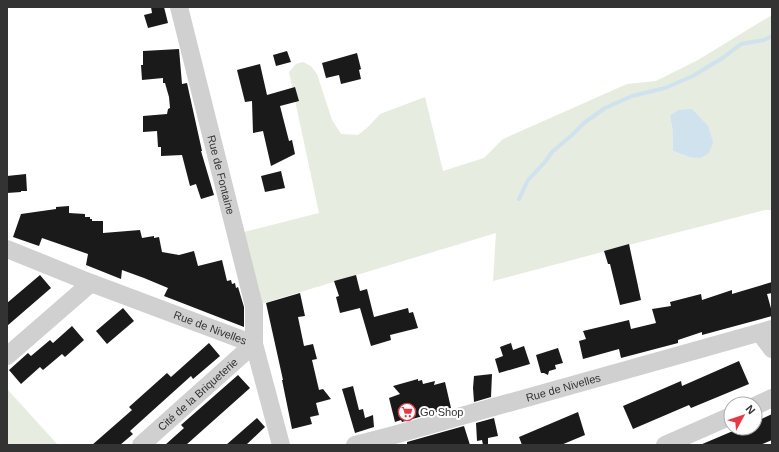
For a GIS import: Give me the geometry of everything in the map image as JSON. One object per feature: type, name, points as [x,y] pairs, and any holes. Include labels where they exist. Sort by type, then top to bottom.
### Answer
[{"type":"street","name":"Rue de Fontaine","points":[[179,7],[254,306],[254,344]]},
{"type":"street","name":"Rue de Nivelles","points":[[7,249],[91,283],[254,344],[281,445]]},
{"type":"street","points":[[7,356],[91,283]]},
{"type":"street","name":"Rue de Nivelles","points":[[355,445],[394,436],[766,331]]},
{"type":"street","points":[[766,331],[772,348]]},
{"type":"street","name":"Cité de la Briqueterie","points":[[141,445],[254,344]]},
{"type":"street","points":[[664,445],[698,438],[723,421]]},
{"type":"shaded area","points":[[772,15],[772,210],[765,210],[493,281],[496,233],[254,306],[236,234],[319,213],[289,72],[296,64],[303,62],[311,66],[317,74],[332,120],[341,134],[358,135],[380,114],[425,97],[443,171],[484,158],[503,139],[627,84],[656,81],[698,60]],"holes":[[[670,116],[689,157],[673,151],[673,133]]]},
{"type":"shaded area","points":[[7,389],[58,445],[7,445]]},
{"type":"water","points":[[692,109],[708,126],[713,142],[709,153],[700,158],[689,157],[673,151],[673,133],[670,116],[678,110]]},
{"type":"building","points":[[151,7],[164,7],[168,23],[148,28],[144,15],[152,13]]},
{"type":"building","points":[[179,49],[182,84],[187,83],[201,151],[214,195],[201,199],[196,184],[190,186],[182,155],[161,156],[161,147],[158,147],[157,131],[143,132],[143,116],[167,114],[168,109],[170,108],[169,97],[165,83],[163,83],[163,78],[142,80],[141,65],[143,65],[143,51]]},
{"type":"building","points":[[287,51],[291,62],[276,66],[273,55]]},
{"type":"building","points":[[357,53],[361,69],[359,70],[361,79],[341,84],[339,75],[326,78],[322,63]]},
{"type":"building","points":[[260,64],[267,95],[295,87],[299,101],[280,106],[289,141],[292,140],[295,154],[271,166],[263,131],[253,133],[252,101],[245,102],[237,70]]},
{"type":"building","points":[[281,171],[285,188],[265,192],[261,176]]},
{"type":"building","points":[[26,174],[27,191],[7,193],[7,176]]},
{"type":"building","points":[[69,206],[69,213],[85,214],[85,217],[90,217],[92,221],[103,221],[103,233],[140,230],[142,238],[154,236],[154,238],[159,237],[162,252],[179,255],[194,251],[198,266],[222,260],[227,281],[231,280],[232,284],[235,283],[236,288],[238,287],[244,307],[244,327],[164,296],[168,288],[144,278],[122,270],[121,279],[86,265],[88,254],[42,238],[39,246],[13,237],[21,214]]},
{"type":"building","points":[[629,244],[641,300],[620,305],[610,264],[608,264],[604,251]]},
{"type":"building","points":[[40,275],[51,288],[7,326],[7,303]]},
{"type":"building","points":[[356,275],[360,291],[367,289],[374,317],[408,308],[409,313],[413,312],[418,328],[390,335],[391,340],[371,346],[360,308],[340,313],[336,297],[339,296],[334,281]]},
{"type":"building","points":[[772,282],[772,293],[767,294],[772,316],[702,335],[702,332],[678,340],[678,343],[621,358],[619,349],[583,359],[579,341],[586,339],[583,331],[629,320],[631,329],[656,323],[652,309],[671,306],[670,302],[701,294],[702,300],[732,290],[732,294]]},
{"type":"building","points":[[300,293],[305,316],[298,317],[304,346],[313,344],[317,359],[312,360],[319,390],[323,389],[331,399],[316,403],[319,415],[310,417],[312,424],[292,429],[266,303]]},
{"type":"building","points":[[123,308],[134,321],[107,344],[96,331]]},
{"type":"building","points":[[72,326],[84,340],[65,357],[62,354],[43,370],[40,367],[21,384],[9,370],[28,353],[31,356],[50,340],[53,343]]},
{"type":"building","points":[[209,343],[220,356],[193,379],[191,376],[130,431],[133,434],[120,445],[92,445],[132,410],[129,407],[167,373],[171,377]]},
{"type":"building","points":[[511,343],[513,350],[524,346],[530,364],[499,373],[495,359],[503,356],[500,347]]},
{"type":"building","points":[[558,348],[563,363],[555,365],[556,369],[549,371],[548,375],[541,373],[536,355]]},
{"type":"building","points":[[739,361],[749,384],[691,408],[689,405],[633,429],[623,406],[681,381],[682,386]]},
{"type":"building","points":[[492,374],[491,397],[474,402],[474,376]]},
{"type":"building","points":[[238,375],[250,388],[186,445],[165,445],[184,428],[181,425]]},
{"type":"building","points":[[418,379],[418,381],[422,380],[423,384],[435,381],[434,385],[445,382],[451,408],[402,422],[401,420],[395,422],[389,398],[400,394],[393,386]]},
{"type":"building","points":[[353,386],[359,410],[363,409],[365,418],[373,415],[374,427],[355,433],[342,389]]},
{"type":"building","points":[[578,412],[585,435],[561,445],[522,445],[519,437]]},
{"type":"building","points":[[772,414],[772,440],[760,445],[700,445],[723,435],[763,436],[763,418]]},
{"type":"building","points":[[257,418],[265,427],[246,445],[226,445]]},
{"type":"building","points":[[494,418],[498,436],[488,438],[488,445],[483,445],[482,440],[477,441],[476,423]]},
{"type":"building","points":[[464,426],[470,445],[407,445],[407,442]]},
{"type":"waterway","points":[[519,199],[528,180],[552,152],[584,123],[605,108],[632,96],[665,88],[693,76],[724,57],[741,44],[764,40],[772,36]]},
{"type":"place","name":"Go Shop","points":[[407,412]]}]
